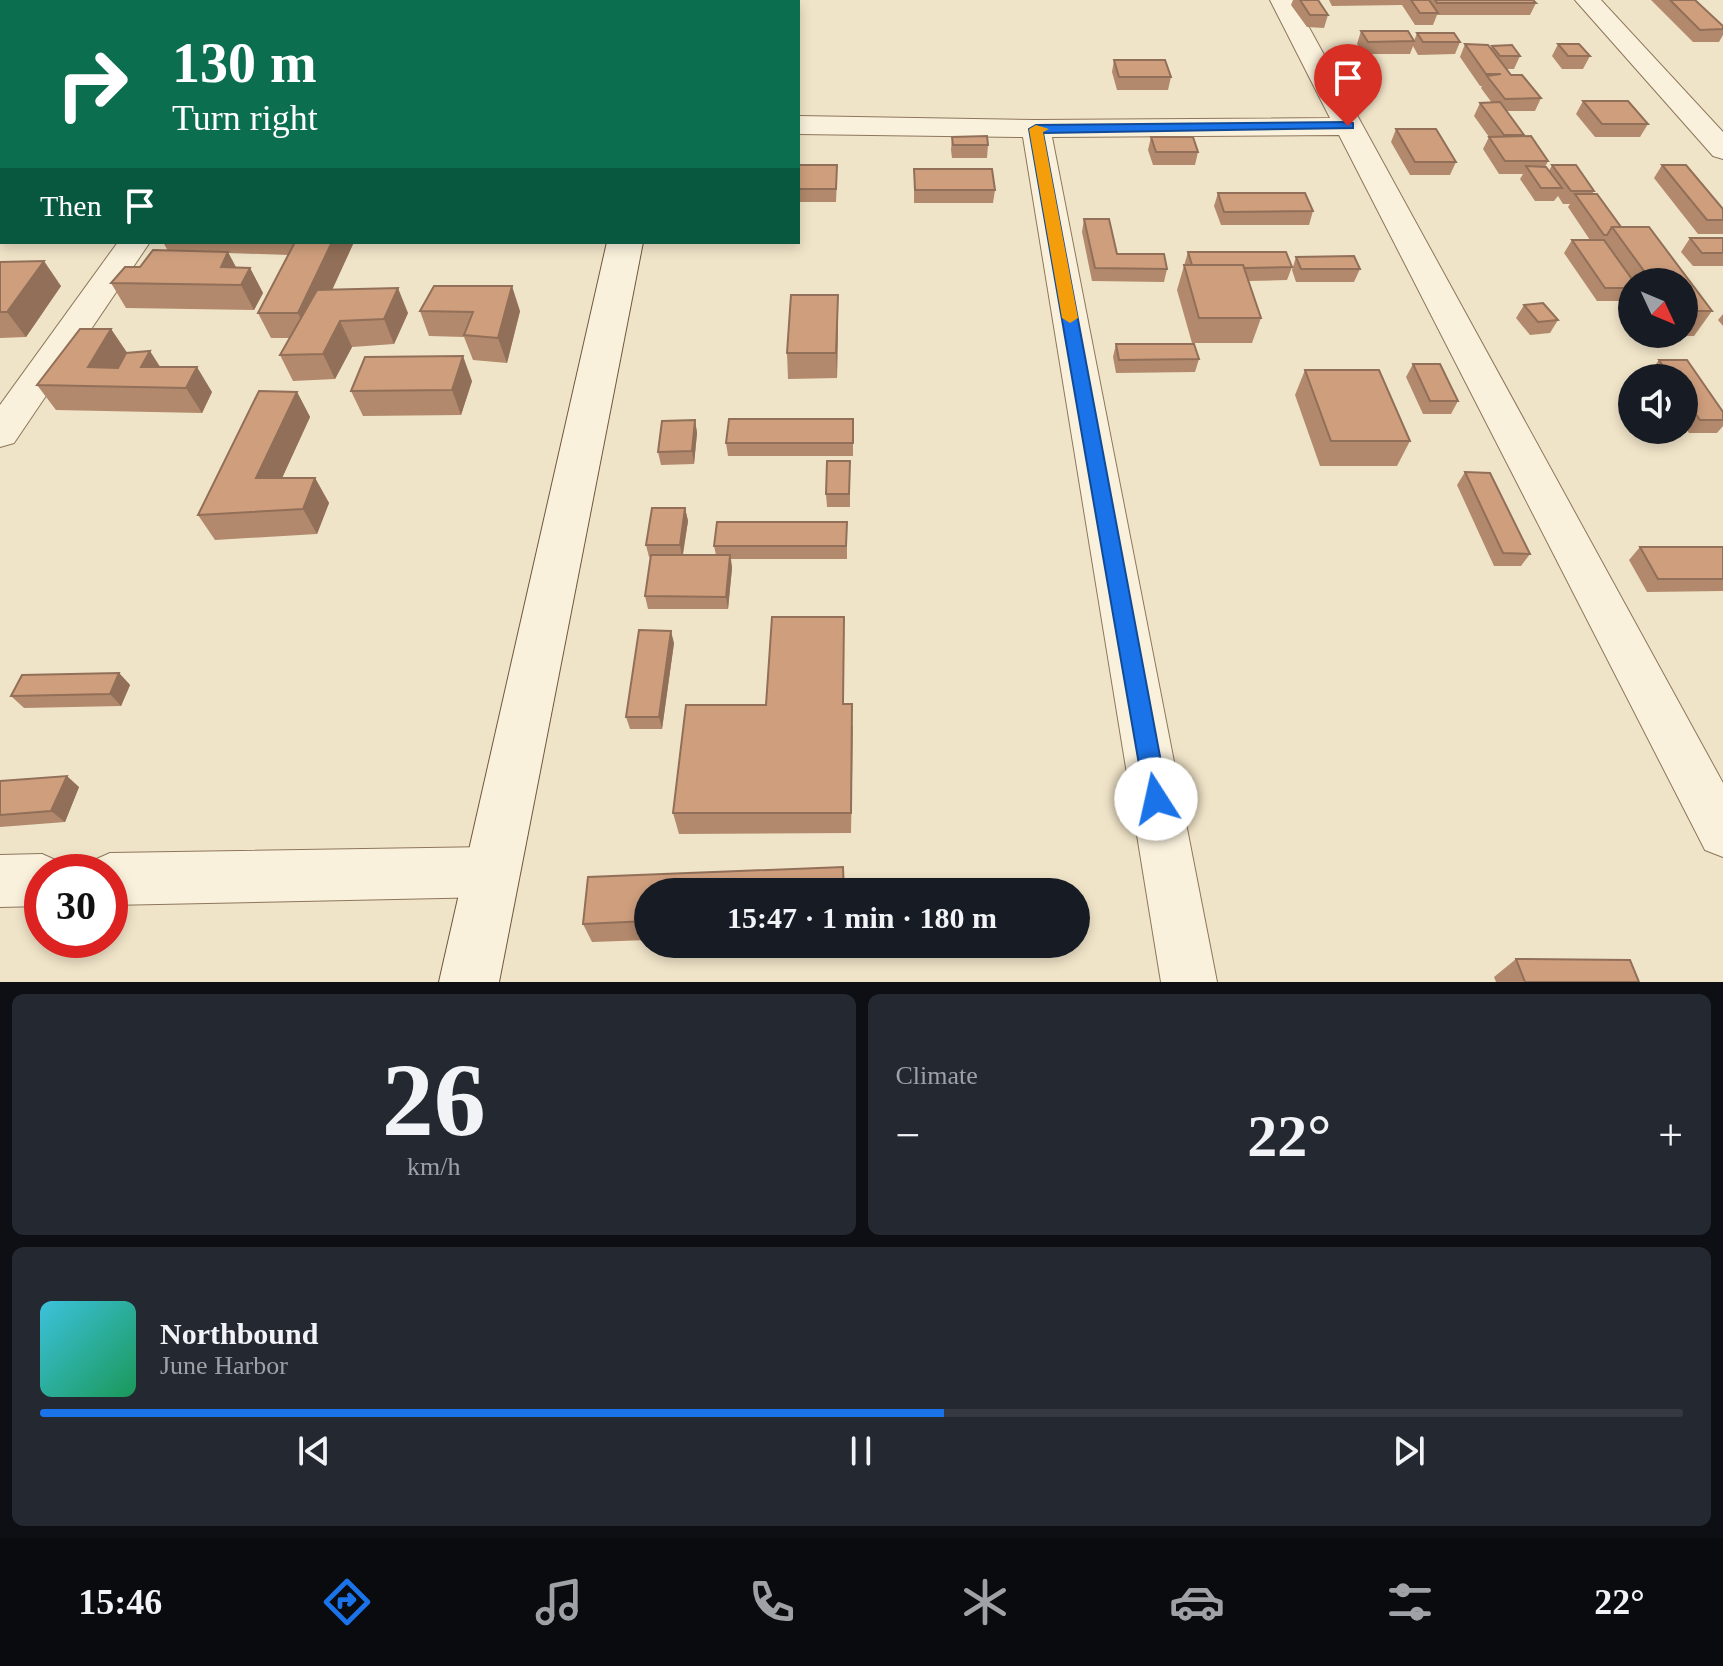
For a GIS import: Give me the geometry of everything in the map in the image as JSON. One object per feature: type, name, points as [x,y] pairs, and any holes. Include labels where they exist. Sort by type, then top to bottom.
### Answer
[{"type":"street","points":[[1282,0],[1429,272],[1723,833]]},
{"type":"street","points":[[1587,0],[1723,150]]},
{"type":"street","points":[[800,125],[1036,129],[1348,126]]},
{"type":"street","points":[[1036,129],[1189,982]]},
{"type":"street","points":[[0,433],[133,244]]},
{"type":"street","points":[[469,982],[625,244]]},
{"type":"street","points":[[128,879],[490,872]]},
{"type":"street","points":[[0,881],[24,880]]},
{"type":"building","points":[[1300,0],[1318,0],[1328,15],[1310,15]]},
{"type":"building","points":[[1411,0],[1429,0],[1438,13],[1420,13]]},
{"type":"building","points":[[1435,0],[1533,0],[1536,3],[1437,3]]},
{"type":"building","points":[[1670,0],[1695,0],[1723,29],[1700,30]]},
{"type":"building","points":[[1361,31],[1408,31],[1414,41],[1368,42]]},
{"type":"building","points":[[1417,33],[1454,33],[1460,42],[1423,42]]},
{"type":"building","points":[[1465,44],[1488,45],[1511,75],[1522,75],[1541,98],[1505,99],[1487,76],[1501,74],[1486,74]]},
{"type":"building","points":[[1558,44],[1579,44],[1590,56],[1568,56]]},
{"type":"building","points":[[1512,45],[1520,56],[1500,56],[1492,46]]},
{"type":"building","points":[[1114,60],[1165,60],[1171,77],[1119,77]]},
{"type":"building","points":[[1583,101],[1628,101],[1648,124],[1602,124]]},
{"type":"building","points":[[1500,102],[1524,135],[1504,135],[1480,103]]},
{"type":"building","points":[[1396,129],[1436,129],[1456,162],[1415,162]]},
{"type":"building","points":[[987,136],[988,145],[953,145],[952,137]]},
{"type":"building","points":[[1531,136],[1548,161],[1505,161],[1489,137]]},
{"type":"building","points":[[1151,137],[1193,137],[1198,152],[1156,152]]},
{"type":"building","points":[[800,165],[837,165],[836,189],[800,189]]},
{"type":"building","points":[[1552,165],[1576,165],[1594,191],[1571,191]]},
{"type":"building","points":[[1662,165],[1686,165],[1723,209],[1723,220],[1707,220]]},
{"type":"building","points":[[1526,166],[1546,167],[1562,188],[1541,188]]},
{"type":"building","points":[[914,169],[992,169],[995,190],[915,190]]},
{"type":"building","points":[[1218,193],[1305,193],[1313,211],[1224,212]]},
{"type":"building","points":[[1575,194],[1597,194],[1621,227],[1612,227],[1604,235]]},
{"type":"building","points":[[1084,219],[1109,219],[1117,254],[1164,254],[1167,269],[1095,268]]},
{"type":"building","points":[[1612,227],[1649,227],[1680,268],[1642,268]]},
{"type":"building","points":[[1690,238],[1723,238],[1723,253],[1702,253]]},
{"type":"building","points":[[1572,240],[1604,240],[1624,268],[1618,268],[1618,288],[1605,288]]},
{"type":"building","points":[[294,244],[331,244],[298,313],[258,313]]},
{"type":"building","points":[[153,250],[228,252],[221,267],[250,268],[241,285],[111,283],[125,267],[140,267]]},
{"type":"building","points":[[1188,252],[1286,252],[1292,267],[1192,265]]},
{"type":"building","points":[[1354,256],[1360,269],[1301,269],[1296,257]]},
{"type":"building","points":[[44,261],[7,312],[0,312],[0,262]]},
{"type":"building","points":[[1184,265],[1243,265],[1261,318],[1199,318]]},
{"type":"building","points":[[434,286],[512,286],[498,338],[464,335],[473,312],[420,311]]},
{"type":"building","points":[[398,288],[384,319],[340,321],[323,354],[280,355],[317,290]]},
{"type":"building","points":[[1698,292],[1712,311],[1698,311]]},
{"type":"building","points":[[791,295],[838,295],[836,353],[787,353]]},
{"type":"building","points":[[1543,303],[1558,320],[1538,322],[1524,305]]},
{"type":"building","points":[[80,329],[111,329],[88,367],[118,368],[126,353],[150,351],[141,367],[197,367],[186,388],[37,385]]},
{"type":"building","points":[[1116,344],[1194,344],[1199,359],[1119,360]]},
{"type":"building","points":[[463,356],[452,390],[351,391],[365,357]]},
{"type":"building","points":[[1659,360],[1687,360],[1690,364],[1662,364]]},
{"type":"building","points":[[1413,364],[1440,364],[1458,401],[1430,401]]},
{"type":"building","points":[[1305,370],[1379,370],[1410,441],[1331,441]]},
{"type":"building","points":[[1698,376],[1723,412],[1723,420],[1700,420]]},
{"type":"building","points":[[259,391],[297,392],[256,478],[315,478],[303,509],[198,515]]},
{"type":"building","points":[[729,419],[853,419],[853,443],[726,443]]},
{"type":"building","points":[[695,420],[692,451],[658,452],[662,421]]},
{"type":"building","points":[[827,461],[850,461],[849,494],[826,494]]},
{"type":"building","points":[[1465,472],[1490,473],[1530,554],[1503,553]]},
{"type":"building","points":[[652,508],[685,508],[680,545],[646,545]]},
{"type":"building","points":[[717,522],[847,522],[846,546],[714,546]]},
{"type":"building","points":[[1640,547],[1723,547],[1723,579],[1658,579]]},
{"type":"building","points":[[651,555],[730,555],[726,597],[645,596]]},
{"type":"building","points":[[772,617],[844,617],[843,704],[852,704],[851,813],[673,813],[686,705],[766,705]]},
{"type":"building","points":[[639,630],[671,631],[659,717],[626,717]]},
{"type":"building","points":[[119,673],[110,694],[11,696],[22,675]]},
{"type":"building","points":[[67,776],[51,811],[0,815],[0,781]]},
{"type":"building","points":[[843,867],[843,878],[634,878],[634,922],[583,924],[588,877]]},
{"type":"building","points":[[1516,959],[1630,960],[1639,982],[1525,982]]},
{"type":"slow traffic","points":[[1042,129],[1036,129],[1070,318]]},
{"type":"route","points":[[1156,799],[1036,129],[1348,126]]}]
